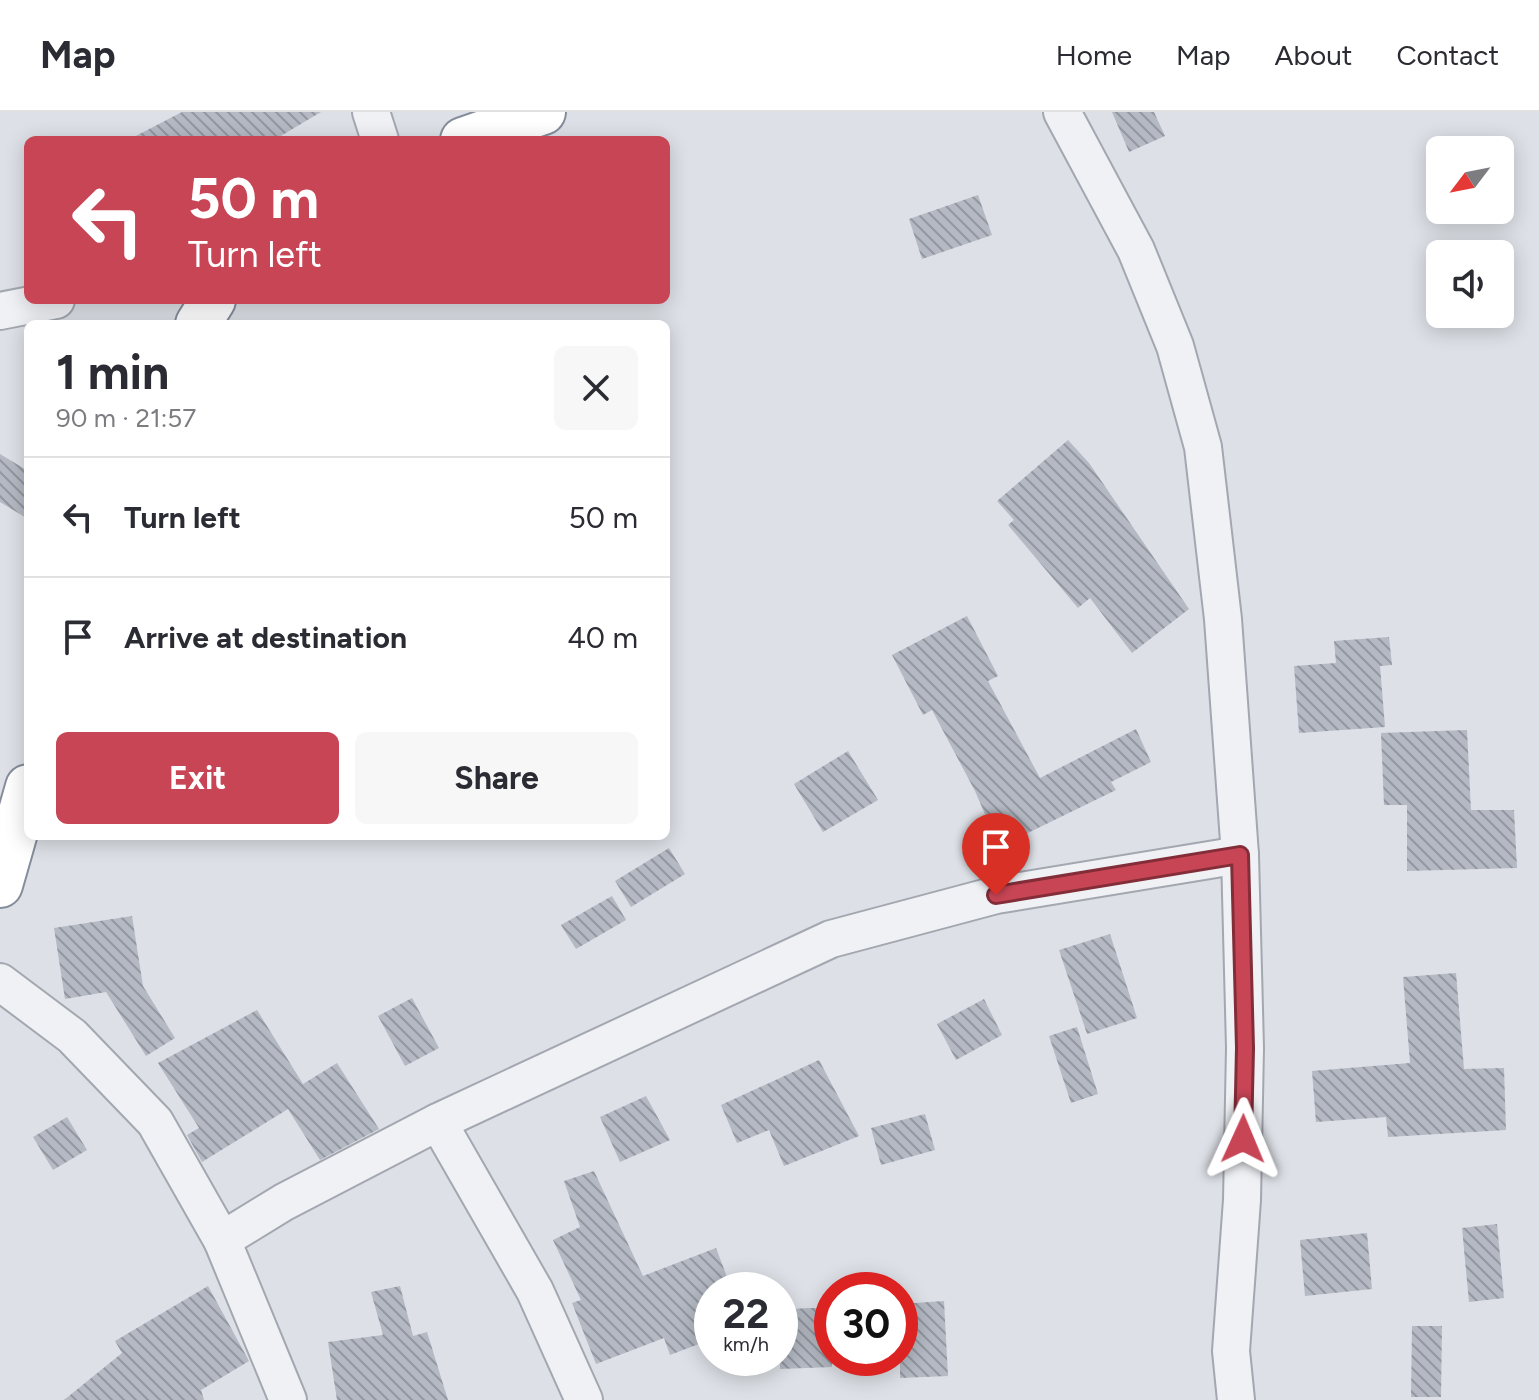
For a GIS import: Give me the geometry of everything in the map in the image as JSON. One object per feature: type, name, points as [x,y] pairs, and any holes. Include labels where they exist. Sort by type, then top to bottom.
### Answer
[{"type":"highway","points":[[474,136],[543,112]]},
{"type":"highway","points":[[0,885],[24,801]]},
{"type":"street","points":[[371,112],[379,136]]},
{"type":"street","points":[[1062,112],[1103,184],[1141,264],[1175,346],[1203,447],[1223,619],[1240,855],[1245,1048],[1242,1200],[1231,1351],[1236,1400]]},
{"type":"street","points":[[0,311],[36,304]]},
{"type":"street","points":[[222,1240],[284,1202],[438,1122],[831,939],[996,895],[1240,855]]},
{"type":"street","points":[[0,982],[72,1036],[155,1122],[222,1240],[288,1400]]},
{"type":"street","points":[[438,1122],[535,1291],[584,1400]]},
{"type":"building","points":[[182,112],[321,112],[281,136],[136,136]]},
{"type":"building","points":[[1112,112],[1154,112],[1165,136],[1129,152]]},
{"type":"building","points":[[978,195],[992,235],[922,259],[909,219]]},
{"type":"building","points":[[1068,440],[1089,463],[1189,609],[1132,653],[1090,598],[1078,608],[1008,525],[1014,520],[997,501]]},
{"type":"building","points":[[0,454],[24,469],[24,517],[0,502]]},
{"type":"building","points":[[967,616],[998,676],[988,681],[1040,778],[1136,729],[1151,762],[1111,782],[1116,790],[999,847],[975,791],[932,710],[923,715],[892,655]]},
{"type":"building","points":[[1389,637],[1392,665],[1380,666],[1385,727],[1299,733],[1294,666],[1336,663],[1334,641]]},
{"type":"building","points":[[1467,730],[1471,810],[1514,810],[1517,868],[1407,871],[1407,805],[1384,805],[1381,733]]},
{"type":"building","points":[[848,751],[878,800],[823,832],[794,784]]},
{"type":"building","points":[[669,848],[685,874],[631,907],[615,881]]},
{"type":"building","points":[[612,896],[626,920],[576,949],[561,925]]},
{"type":"building","points":[[132,916],[143,986],[175,1038],[146,1056],[106,992],[65,999],[54,928]]},
{"type":"building","points":[[1110,934],[1137,1018],[1087,1034],[1059,950]]},
{"type":"building","points":[[1456,973],[1464,1069],[1504,1068],[1506,1130],[1388,1137],[1386,1117],[1316,1122],[1312,1071],[1410,1063],[1403,977]]},
{"type":"building","points":[[412,998],[439,1048],[405,1066],[378,1016]]},
{"type":"building","points":[[984,999],[1002,1035],[956,1060],[937,1024]]},
{"type":"building","points":[[257,1010],[303,1084],[337,1063],[379,1129],[320,1160],[288,1109],[202,1162],[187,1135],[199,1128],[158,1063]]},
{"type":"building","points":[[1077,1027],[1098,1094],[1071,1103],[1049,1036]]},
{"type":"building","points":[[819,1060],[859,1136],[784,1166],[769,1130],[737,1143],[721,1105]]},
{"type":"building","points":[[646,1096],[670,1140],[620,1162],[600,1117]]},
{"type":"building","points":[[925,1114],[935,1150],[881,1165],[871,1128]]},
{"type":"building","points":[[67,1117],[87,1150],[53,1170],[33,1137]]},
{"type":"building","points":[[594,1171],[643,1276],[716,1248],[725,1272],[694,1272],[694,1346],[670,1355],[664,1338],[596,1364],[572,1303],[581,1300],[553,1240],[580,1227],[564,1181]]},
{"type":"building","points":[[1497,1224],[1504,1298],[1469,1302],[1462,1228]]},
{"type":"building","points":[[1367,1233],[1372,1289],[1305,1296],[1300,1240]]},
{"type":"building","points":[[208,1286],[249,1361],[201,1390],[204,1400],[64,1400],[122,1353],[115,1341]]},
{"type":"building","points":[[400,1286],[413,1336],[427,1332],[448,1400],[337,1400],[328,1342],[383,1335],[371,1292]]},
{"type":"building","points":[[944,1301],[948,1376],[900,1378],[918,1376],[918,1303]]},
{"type":"building","points":[[814,1308],[814,1368],[798,1368],[798,1309]]},
{"type":"building","points":[[1412,1326],[1442,1326],[1441,1397],[1411,1397]]},
{"type":"route","points":[[996,895],[1240,855],[1245,1048],[1243,1139]]}]
